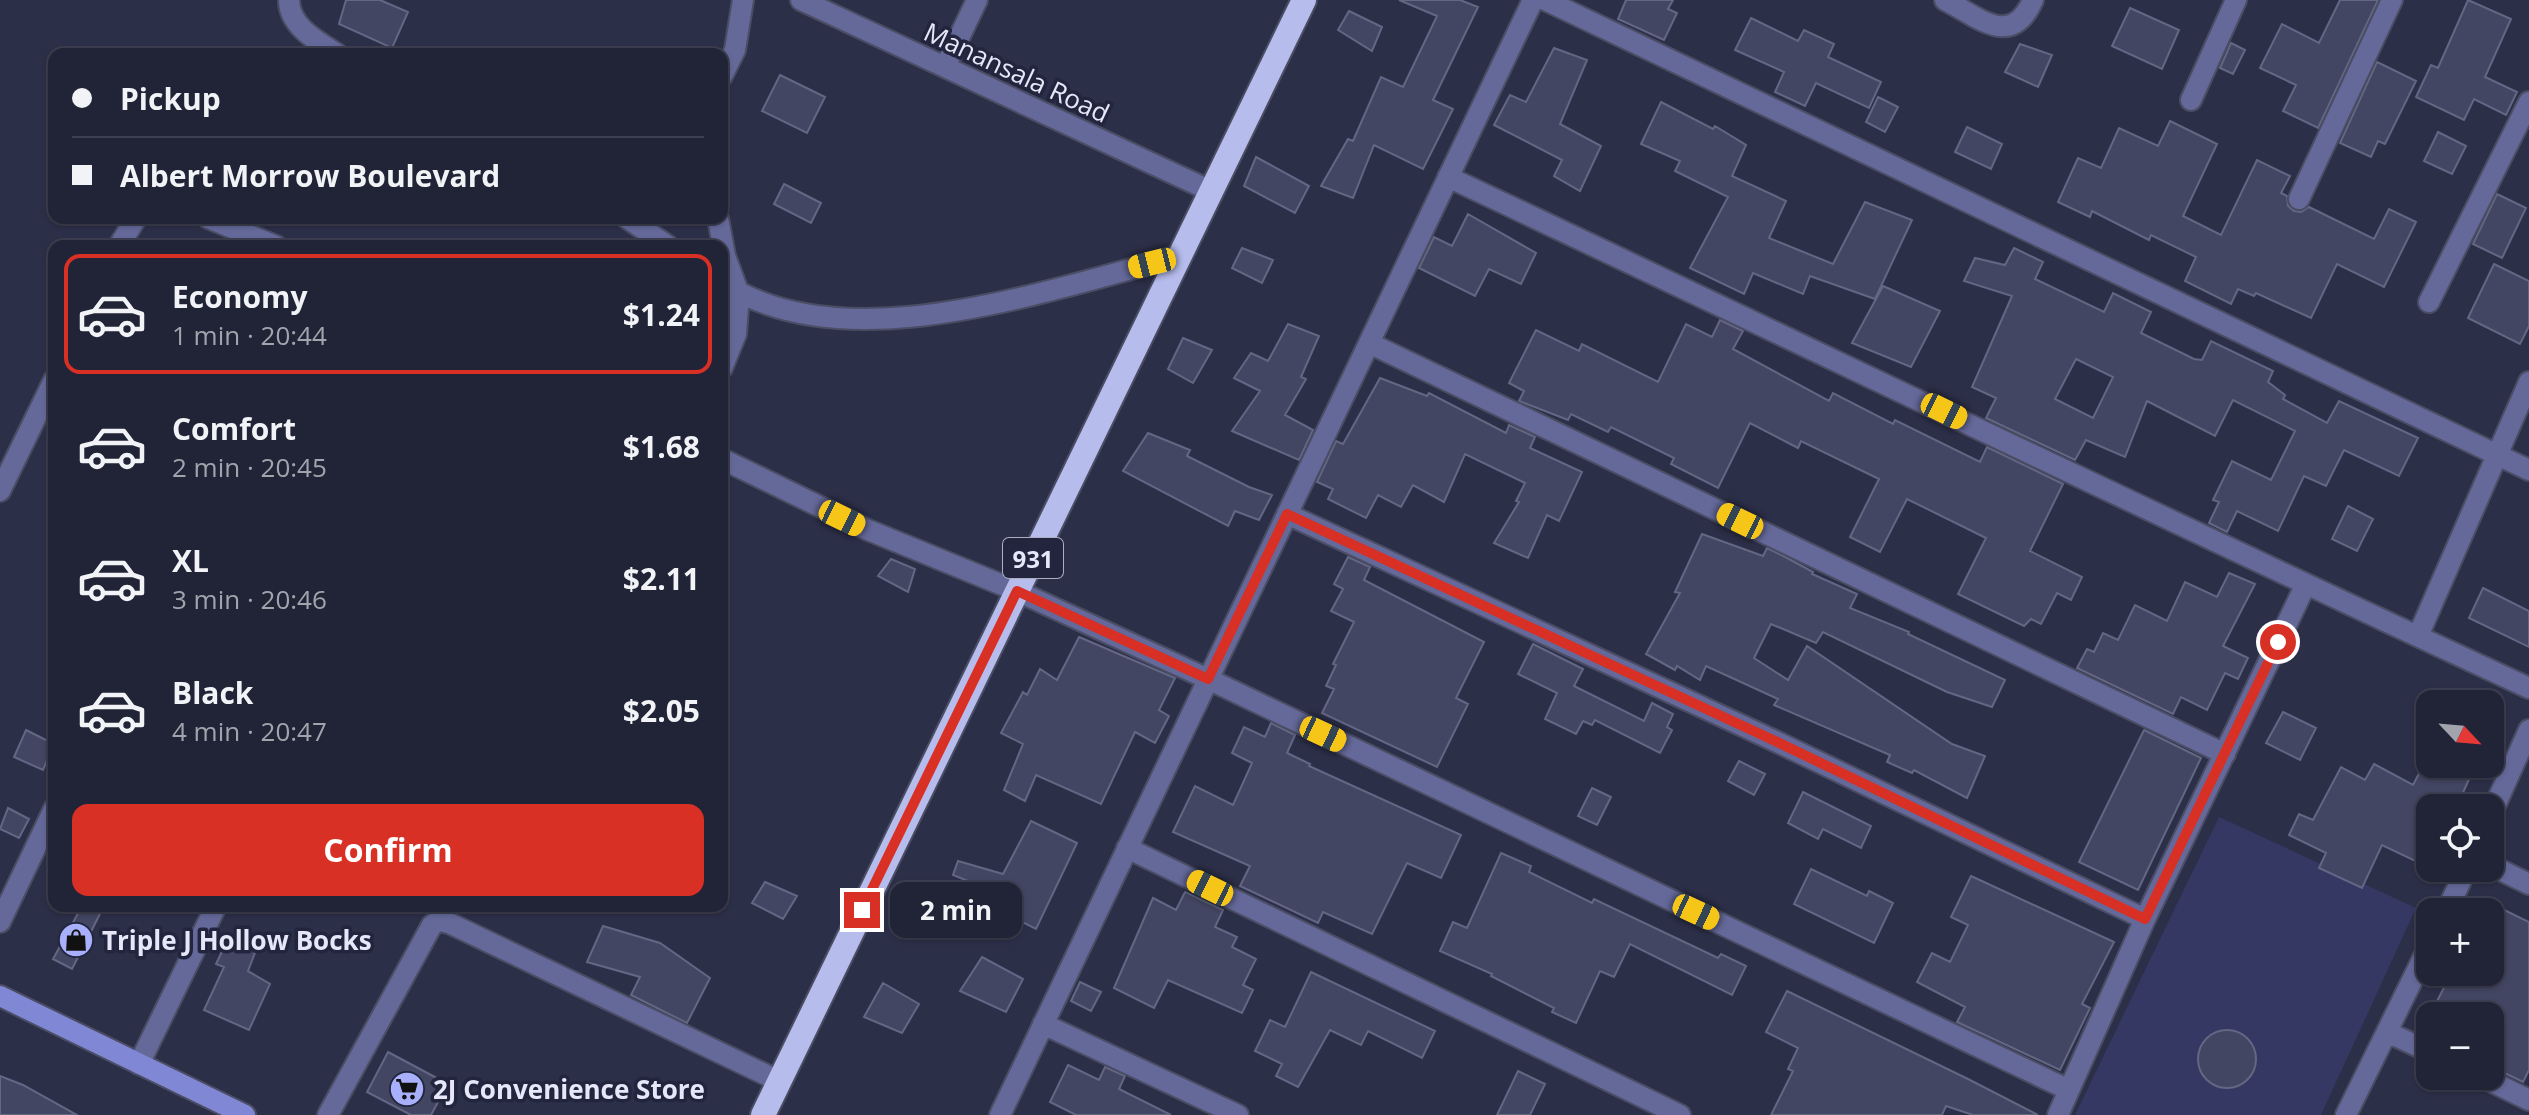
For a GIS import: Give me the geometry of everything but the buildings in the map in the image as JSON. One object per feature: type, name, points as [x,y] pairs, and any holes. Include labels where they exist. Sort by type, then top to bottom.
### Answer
[{"type":"highway","name":"931","points":[[763,1115],[1304,0]]},
{"type":"main road","points":[[0,996],[245,1115]]},
{"type":"street","points":[[289,0],[297,22],[312,38],[328,48]]},
{"type":"street","points":[[728,64],[735,50],[743,0]]},
{"type":"street","name":"Manansala Road","points":[[801,0],[1211,191]]},
{"type":"street","points":[[945,67],[977,0]]},
{"type":"street","points":[[1000,1115],[1533,0]]},
{"type":"street","points":[[1545,0],[2529,470]]},
{"type":"street","points":[[1945,0],[1991,24],[2014,27],[2022,20],[2033,0]]},
{"type":"street","points":[[2191,100],[2236,0]]},
{"type":"street","points":[[2299,199],[2392,0]]},
{"type":"street","points":[[2429,302],[2529,102]]},
{"type":"street","points":[[1448,177],[1875,378],[2305,586],[2529,688]]},
{"type":"street","points":[[223,224],[261,240]]},
{"type":"street","points":[[636,224],[659,240]]},
{"type":"street","points":[[728,353],[736,334],[731,288],[792,313],[874,321],[983,305],[1180,256]]},
{"type":"street","points":[[1369,343],[2225,754]]},
{"type":"street","points":[[2418,636],[2529,382]]},
{"type":"street","points":[[0,491],[48,392]]},
{"type":"street","points":[[728,462],[868,530],[1017,591],[1208,679],[2069,1090]]},
{"type":"street","points":[[1287,514],[1773,740],[2145,919]]},
{"type":"street","points":[[2058,1115],[2145,919],[2305,586]]},
{"type":"street","points":[[2500,794],[2529,730]]},
{"type":"street","points":[[0,922],[48,822]]},
{"type":"street","points":[[1127,848],[1680,1115]]},
{"type":"street","points":[[2504,872],[2529,884]]},
{"type":"street","points":[[139,1064],[213,912]]},
{"type":"street","points":[[328,1115],[432,925],[438,921],[449,923],[779,1081]]},
{"type":"street","points":[[2346,1115],[2416,973]]},
{"type":"street","points":[[1043,1024],[1238,1115]]},
{"type":"street","points":[[2387,1032],[2416,1045]]},
{"type":"street","points":[[2504,1088],[2529,1100]]},
{"type":"shaded area","points":[[2219,817],[2416,908],[2321,1115],[2075,1115]]},
{"type":"place","name":"Triple J Hollow Bocks","points":[[76,940]]},
{"type":"place","name":"2J Convenience Store","points":[[407,1089]]},
{"type":"route","points":[[862,910],[1017,591],[1208,679],[1287,514],[1773,740],[2145,919],[2278,642]]}]
